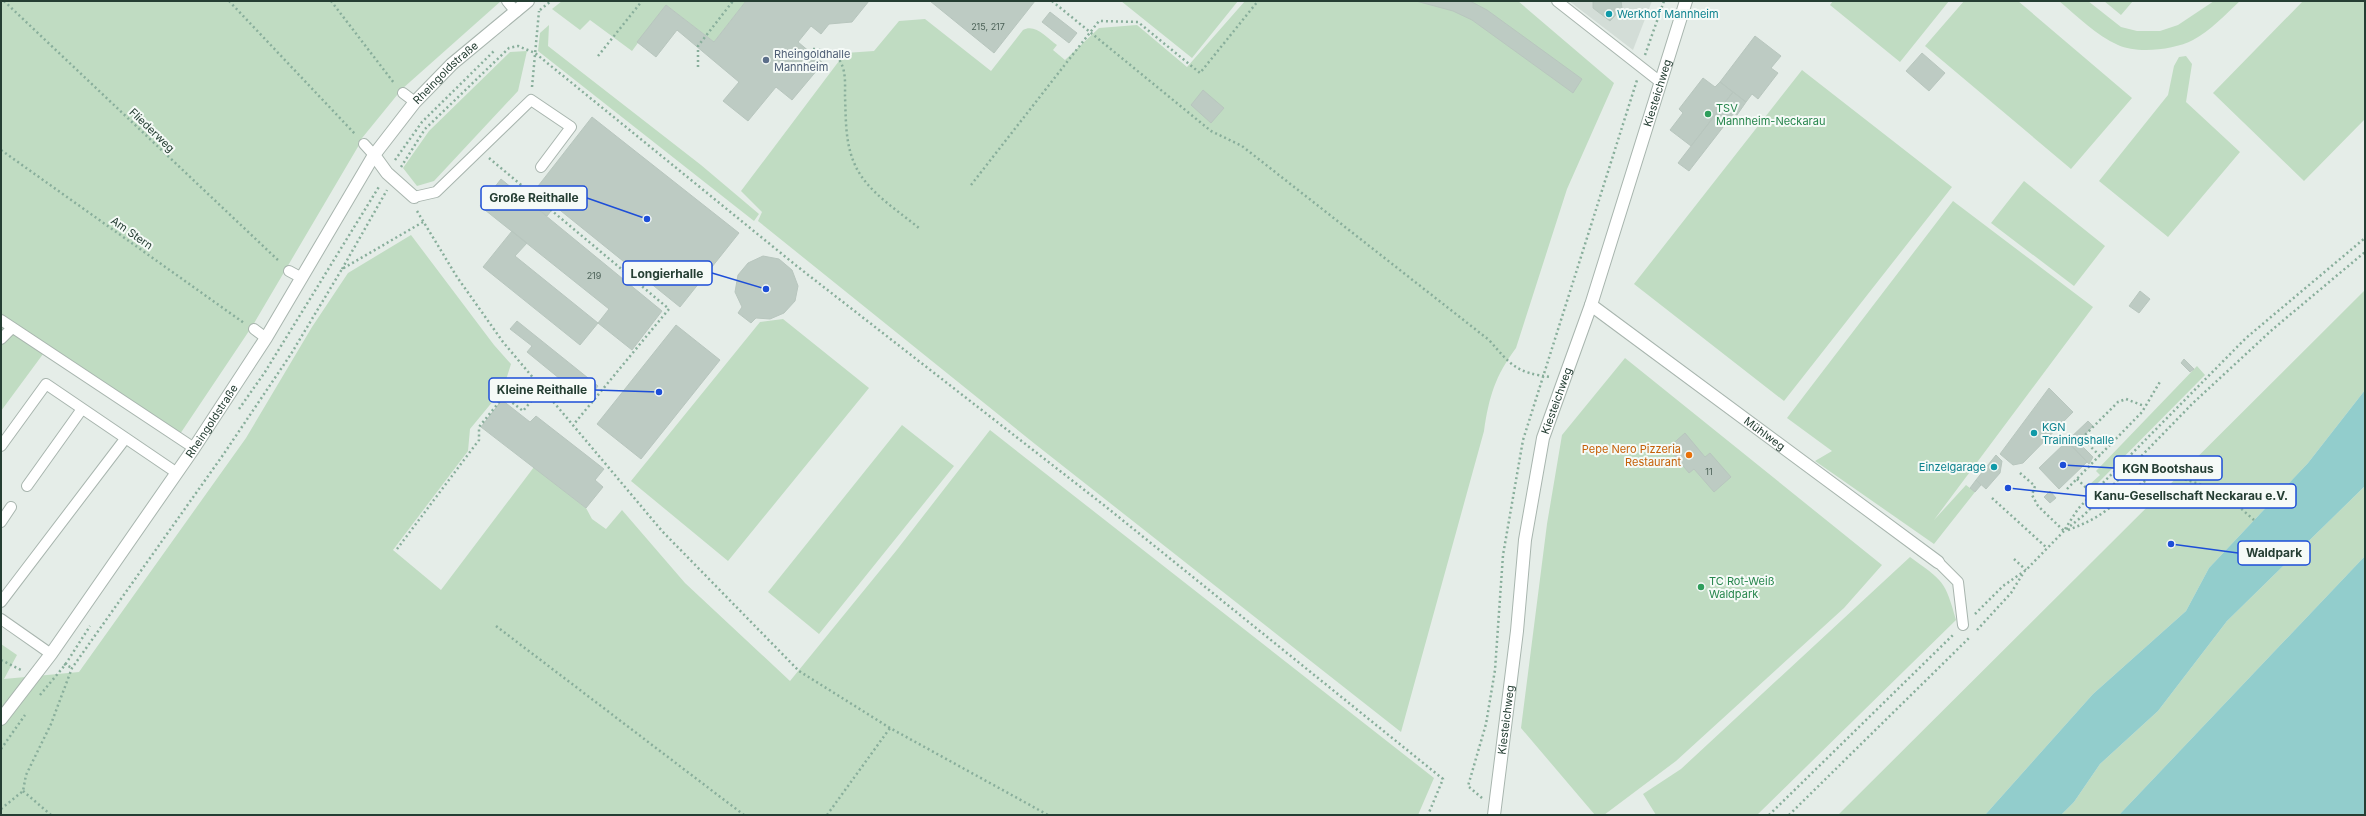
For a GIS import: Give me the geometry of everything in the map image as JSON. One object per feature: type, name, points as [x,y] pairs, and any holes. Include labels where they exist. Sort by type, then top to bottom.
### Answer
[{"type":"street","name":"Rheingoldstraße","points":[[34,678],[177,473],[266,338],[374,155],[415,102],[452,64],[528,1]]},
{"type":"street","name":"Kiesteichweg","points":[[1494,815],[1517,631],[1525,540],[1543,438],[1591,305],[1659,81],[1686,1]]},
{"type":"street","points":[[374,155],[390,176],[414,197]]},
{"type":"street","name":"Mühlweg","points":[[1591,305],[1938,562]]},
{"type":"street","points":[[1,709],[34,678]]},
{"type":"street","points":[[1,719],[34,678]]},
{"type":"lane","points":[[507,1],[516,12]]},
{"type":"lane","points":[[1557,1],[1659,81]]},
{"type":"lane","points":[[403,93],[415,102]]},
{"type":"lane","points":[[414,197],[436,192],[531,100],[571,127],[541,167]]},
{"type":"lane","points":[[364,144],[374,155]]},
{"type":"lane","points":[[290,271],[302,278]]},
{"type":"lane","points":[[1,320],[194,448]]},
{"type":"lane","points":[[1,339],[12,328]]},
{"type":"lane","points":[[254,329],[266,338]]},
{"type":"lane","points":[[1,446],[46,384],[177,473]]},
{"type":"lane","points":[[27,486],[82,409]]},
{"type":"lane","points":[[1,602],[125,439]]},
{"type":"lane","points":[[1,522],[12,507]]},
{"type":"lane","points":[[1938,562],[1958,582],[1963,625]]},
{"type":"lane","points":[[1,619],[51,654]]},
{"type":"path","name":"Fliederweg","points":[[4,1],[290,271]]},
{"type":"path","points":[[229,1],[364,144]]},
{"type":"path","points":[[331,1],[403,93]]},
{"type":"path","points":[[534,15],[551,1]]},
{"type":"path","points":[[598,56],[642,1]]},
{"type":"path","points":[[698,67],[698,46],[733,1]]},
{"type":"path","points":[[1052,1],[1210,131],[1242,146],[1489,340],[1512,365],[1526,373],[1564,378]]},
{"type":"path","points":[[971,185],[1099,21],[1138,22],[1200,73],[1258,1]]},
{"type":"path","points":[[1641,67],[1664,1]]},
{"type":"path","points":[[531,100],[539,11]]},
{"type":"path","points":[[238,411],[265,372],[390,176],[422,122],[500,44]]},
{"type":"path","points":[[1,809],[23,791],[26,775],[51,724],[72,668],[240,430],[291,354],[342,269],[390,176],[425,129],[509,48],[518,46],[535,53],[798,267],[1105,506],[1443,780],[1428,815]]},
{"type":"path","points":[[813,49],[824,49],[834,55],[842,63],[845,81],[846,132],[855,167],[871,188],[920,229]]},
{"type":"path","name":"Am Stern","points":[[1,150],[254,329]]},
{"type":"path","points":[[480,150],[669,309],[574,424]]},
{"type":"path","points":[[414,197],[415,206],[423,222],[457,277],[503,342],[574,424],[662,531],[799,671],[890,728],[1048,815]]},
{"type":"path","points":[[342,269],[423,222]]},
{"type":"path","points":[[2064,531],[2078,509],[2092,494],[2246,338],[2365,238]]},
{"type":"path","points":[[1976,630],[2011,593],[2026,570],[2047,548],[2064,531],[2084,515],[2193,403],[2274,329],[2365,252]]},
{"type":"path","points":[[2067,489],[2142,412],[2144,406],[2161,380]]},
{"type":"path","points":[[397,549],[479,440],[479,427],[504,396],[523,411],[542,388]]},
{"type":"path","points":[[2100,456],[2082,438],[2118,402],[2126,399],[2144,406]]},
{"type":"path","points":[[2064,531],[2087,522],[2105,511],[2148,478],[2162,472],[2222,491],[2254,520]]},
{"type":"path","points":[[2020,473],[2036,486],[2032,495],[2038,506],[2064,531]]},
{"type":"path","points":[[2077,479],[2099,500]]},
{"type":"path","points":[[1992,498],[2047,548]]},
{"type":"path","points":[[2014,559],[2026,570]]},
{"type":"path","points":[[1769,815],[2003,586],[2026,570]]},
{"type":"path","points":[[35,702],[65,664],[95,619]]},
{"type":"path","points":[[496,626],[744,815]]},
{"type":"path","points":[[1789,815],[1971,636]]},
{"type":"path","points":[[1,660],[34,678]]},
{"type":"path","points":[[65,664],[72,668]]},
{"type":"path","points":[[1,749],[26,714]]},
{"type":"path","points":[[827,815],[890,728]]},
{"type":"path","points":[[23,791],[51,815]]},
{"type":"shaded area","points":[[1569,1],[1652,1],[1633,50]]},
{"type":"green space","points":[[1,1],[501,1],[402,89],[358,143],[359,145],[253,325],[178,437],[46,350],[1,411]]},
{"type":"green space","points":[[562,1],[746,1],[714,42],[666,5],[632,51],[590,20],[580,30],[552,9]]},
{"type":"green space","points":[[1121,1],[1238,1],[1192,58]]},
{"type":"green space","points":[[1245,1],[1518,1],[1614,83],[1567,189],[1516,348],[1503,368],[1494,387],[1484,431],[1401,732],[1035,444],[758,221],[762,212],[741,191],[845,53],[874,51],[899,21],[925,19],[991,71],[1023,30],[1027,28],[1032,28],[1041,32],[1057,45],[1053,50],[1065,60],[1099,28],[1137,25],[1187,67]]},
{"type":"green space","points":[[1833,1],[1949,1],[1900,62],[1830,5]]},
{"type":"green space","points":[[1964,1],[2018,1],[2132,98],[2071,169],[1925,46]]},
{"type":"green space","points":[[2059,1],[2088,1],[2121,27],[2137,31],[2160,31],[2178,25],[2214,1],[2240,1],[2212,27],[2193,40],[2176,46],[2156,50],[2145,50],[2126,48],[2110,41],[2087,25]]},
{"type":"green space","points":[[2104,1],[2133,1],[2121,15]]},
{"type":"green space","points":[[2303,1],[2365,1],[2365,119],[2304,181],[2213,93]]},
{"type":"green space","points":[[549,25],[548,46],[701,165],[759,214],[754,221],[538,51],[540,33]]},
{"type":"green space","points":[[527,51],[518,91],[434,181],[417,186],[403,168],[429,131],[510,52]]},
{"type":"green space","points":[[2186,56],[2192,64],[2186,102],[2240,152],[2168,237],[2099,181],[2168,95],[2174,66],[2179,57]]},
{"type":"green space","points":[[1802,70],[1952,187],[1784,401],[1634,284]]},
{"type":"green space","points":[[2024,181],[2105,246],[2074,286],[1991,223]]},
{"type":"green space","points":[[1953,201],[2093,307],[1934,520],[1966,485],[1975,492],[1934,544],[1815,461],[1832,451],[1787,418]]},
{"type":"green space","points":[[411,235],[494,345],[511,364],[503,389],[470,429],[468,451],[393,550],[441,590],[534,467],[586,508],[592,519],[606,529],[622,510],[685,583],[790,681],[896,551],[990,430],[1434,778],[1418,815],[1,815],[1,644],[17,655],[4,679],[79,672],[246,438],[312,327],[348,273]]},
{"type":"green space","points":[[2365,290],[2365,390],[2308,463],[2209,568],[2186,611],[2093,694],[1985,815],[1838,815]]},
{"type":"green space","points":[[783,319],[869,388],[728,561],[631,481],[760,322]]},
{"type":"green space","name":"TC Rot-Weiß Waldpark","points":[[1625,358],[1882,565],[1844,608],[1676,761],[1604,815],[1595,815],[1521,728],[1547,524],[1562,435]]},
{"type":"green space","points":[[2197,366],[2205,375],[2093,488],[2089,485],[2100,475],[2096,471]]},
{"type":"green space","points":[[902,425],[954,466],[819,634],[768,592]]},
{"type":"green space","points":[[2365,486],[2365,556],[2119,815],[2061,815],[2074,802],[2100,764],[2158,711],[2227,621]]},
{"type":"green space","points":[[1910,557],[1930,571],[1941,582],[1949,597],[1956,620],[1757,815],[1656,815],[1643,794],[1681,769]]},
{"type":"water","points":[[2365,390],[2365,486],[2227,621],[2158,711],[2100,764],[2074,802],[2061,815],[1985,815],[2093,694],[2186,611],[2209,568],[2308,463]]},
{"type":"water","points":[[2365,556],[2365,815],[2119,815]]},
{"type":"building","name":"Rheingoldhalle Mannheim","points":[[746,1],[869,1],[852,22],[829,24],[821,34],[811,26],[798,42],[823,63],[792,100],[776,87],[748,121],[723,101],[739,82],[677,30],[656,57],[637,42],[666,5],[714,42]]},
{"type":"building","points":[[930,1],[1035,1],[994,53]]},
{"type":"building","points":[[1416,1],[1470,1],[1487,10],[1582,79],[1573,93],[1472,20],[1453,11]]},
{"type":"building","name":"Werkhof Mannheim","points":[[1593,1],[1621,1],[1622,8],[1610,21],[1593,8]]},
{"type":"building","points":[[1050,12],[1077,33],[1069,43],[1042,22]]},
{"type":"building","points":[[1755,36],[1781,56],[1771,68],[1778,73],[1758,99],[1752,94],[1746,102],[1720,82]]},
{"type":"building","points":[[1922,53],[1945,73],[1929,91],[1906,71]]},
{"type":"building","points":[[1703,78],[1715,87],[1720,82],[1733,92],[1691,146],[1670,130],[1683,113],[1679,109]]},
{"type":"building","points":[[1203,90],[1224,108],[1211,123],[1191,105]]},
{"type":"building","points":[[1733,92],[1746,102],[1737,115],[1734,113],[1689,171],[1678,163]]},
{"type":"building","points":[[592,117],[739,233],[680,307],[535,190]]},
{"type":"building","points":[[501,179],[662,311],[632,350],[598,323],[609,309],[480,206]]},
{"type":"building","points":[[537,191],[555,206],[547,216],[529,202]]},
{"type":"building","points":[[512,231],[527,243],[515,256],[598,323],[580,345],[483,267]]},
{"type":"building","points":[[763,256],[779,259],[792,270],[798,286],[795,301],[784,313],[770,319],[756,318],[751,323],[738,313],[742,307],[735,292],[738,275],[748,263]]},
{"type":"building","points":[[2140,291],[2150,299],[2139,313],[2129,306]]},
{"type":"building","points":[[517,321],[598,386],[587,401],[527,352],[532,346],[510,329]]},
{"type":"building","points":[[676,325],[720,360],[641,459],[597,424]]},
{"type":"building","points":[[2184,359],[2194,369],[2190,372],[2181,363]]},
{"type":"building","name":"KGN Trainingshalle","points":[[2049,388],[2073,412],[2023,463],[2013,465],[2000,454]]},
{"type":"building","points":[[502,400],[530,422],[536,416],[604,469],[595,480],[603,487],[586,508],[481,427]]},
{"type":"building","points":[[2088,421],[2093,426],[2078,442],[2093,457],[2089,464],[2067,441]]},
{"type":"building","points":[[1685,433],[1705,457],[1710,453],[1731,477],[1714,492],[1694,469],[1689,473],[1668,448]]},
{"type":"building","points":[[2067,441],[2087,462],[2059,489],[2039,468]]},
{"type":"building","name":"Einzelgarage","points":[[1996,455],[2002,461],[2000,473],[1986,489],[1976,480]]},
{"type":"building","points":[[1976,480],[1981,485],[1975,492],[1970,488]]},
{"type":"building","points":[[2050,491],[2056,498],[2050,503],[2044,497]]},
{"type":"place","name":"Werkhof Mannheim","points":[[1609,14]]},
{"type":"place","name":"Rheingoldhalle Mannheim","points":[[766,60]]},
{"type":"place","name":"TSV Mannheim-Neckarau","points":[[1708,114]]},
{"type":"place","name":"Große Reithalle","points":[[647,219]]},
{"type":"place","name":"Longierhalle","points":[[766,289]]},
{"type":"place","name":"Kleine Reithalle","points":[[659,392]]},
{"type":"place","name":"KGN Trainingshalle","points":[[2034,433]]},
{"type":"place","name":"Pepe Nero Pizzeria Restaurant","points":[[1689,455]]},
{"type":"place","name":"KGN Bootshaus","points":[[2063,465]]},
{"type":"place","name":"Einzelgarage","points":[[1994,467]]},
{"type":"place","name":"Kanu-Gesellschaft Neckarau e.V.","points":[[2008,488]]},
{"type":"place","name":"Waldpark","points":[[2171,544]]},
{"type":"place","name":"TC Rot-Weiß Waldpark","points":[[1701,587]]}]
